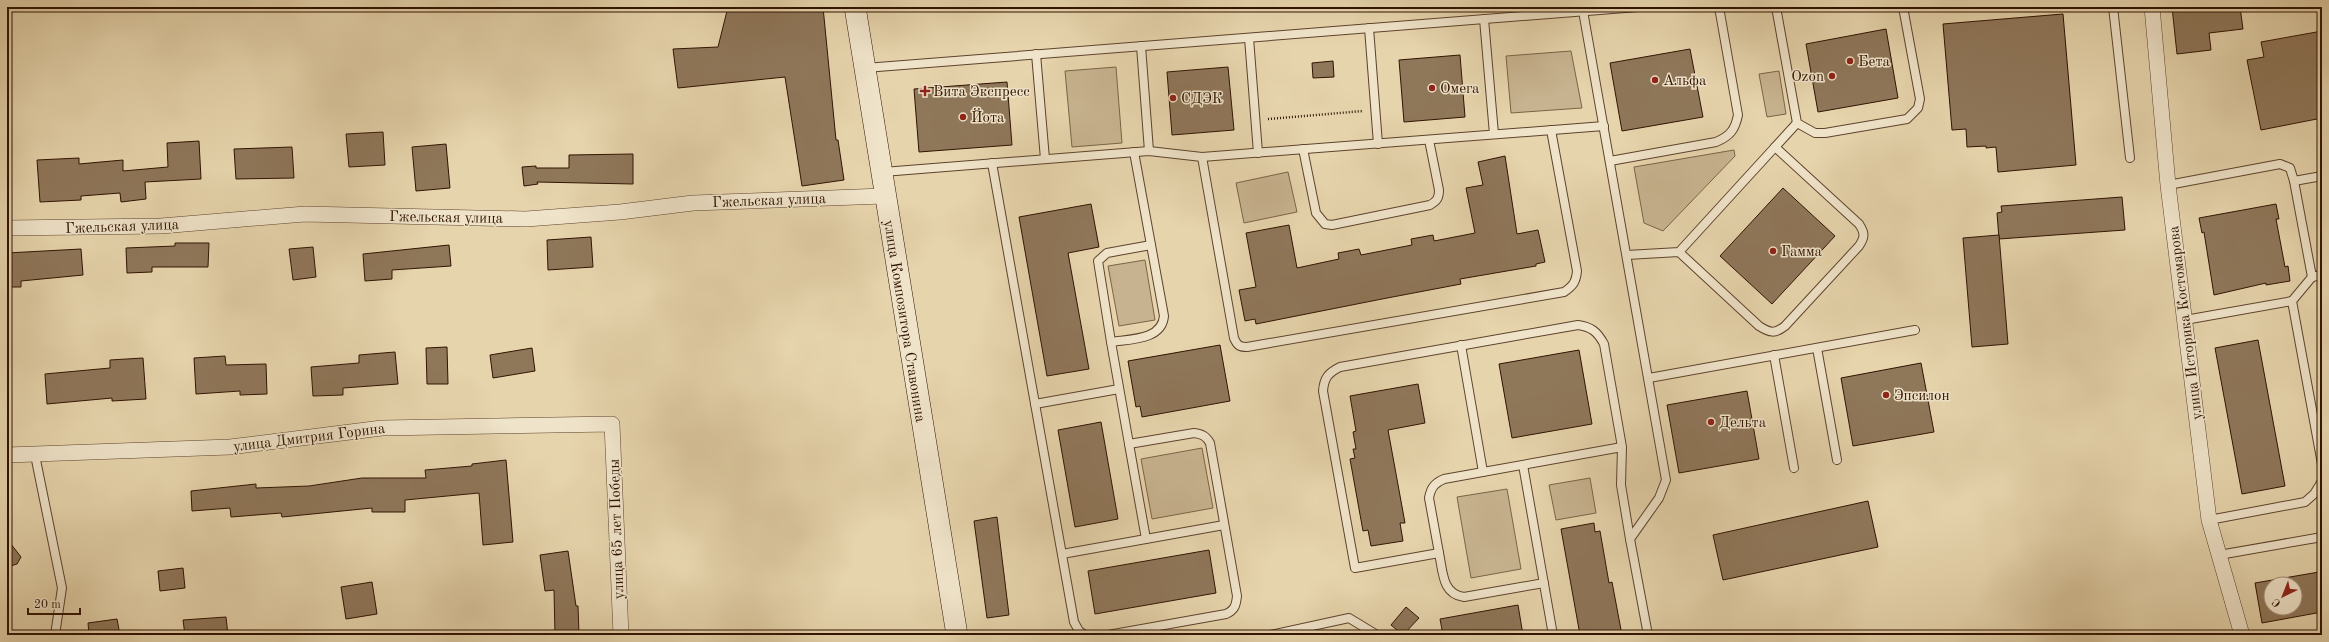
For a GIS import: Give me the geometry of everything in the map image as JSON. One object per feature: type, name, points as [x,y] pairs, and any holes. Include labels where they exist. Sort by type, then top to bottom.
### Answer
[{"type":"street","name":"улица Композитора Ставонина","points":[[854,7],[957,635]]},
{"type":"street","name":"улица Историка Костомарова","points":[[2152,7],[2168,185],[2209,520],[2242,635]]},
{"type":"street","name":"Гжельская улица","points":[[7,228],[161,226],[305,214],[526,219],[620,212],[693,203],[884,196]]},
{"type":"street","name":"улица Дмитрия Горина","points":[[7,455],[230,447],[382,428],[612,424]]},
{"type":"street","name":"улица 65 лет Победы","points":[[612,424],[621,635]]},
{"type":"lane","points":[[864,68],[1638,7]]},
{"type":"lane","points":[[1610,161],[1716,142],[1728,136],[1736,128],[1738,115],[1719,7]]},
{"type":"lane","points":[[1776,7],[1797,123]]},
{"type":"lane","points":[[1797,123],[1815,133],[1825,133],[1907,118],[1913,115],[1918,108],[1920,99],[1903,7]]},
{"type":"lane","points":[[2113,7],[2130,158]]},
{"type":"lane","points":[[1583,11],[1666,480],[1659,498],[1630,539]]},
{"type":"lane","points":[[1484,19],[1494,134]]},
{"type":"lane","points":[[1369,28],[1378,144]]},
{"type":"lane","points":[[1249,38],[1258,153]]},
{"type":"lane","points":[[1141,46],[1149,151]]},
{"type":"lane","points":[[1036,54],[1045,159]]},
{"type":"lane","points":[[1627,255],[1679,252],[1797,123]]},
{"type":"lane","points":[[881,172],[1149,151],[1202,158],[1604,126]]},
{"type":"lane","points":[[1202,158],[1234,338],[1236,344],[1241,347],[1247,347],[1564,292],[1572,287],[1576,280],[1577,271],[1551,130]]},
{"type":"lane","points":[[1303,150],[1316,213],[1325,224],[1332,224],[1430,205],[1435,202],[1439,190],[1429,140]]},
{"type":"lane","points":[[1679,252],[1760,326],[1770,332],[1778,332],[1796,315],[1859,246],[1864,238],[1864,232],[1859,224],[1775,147]]},
{"type":"lane","points":[[1111,342],[1152,335],[1159,331],[1163,324],[1164,316],[1134,152]]},
{"type":"lane","points":[[992,163],[1074,622],[1080,631],[1085,635]]},
{"type":"lane","points":[[2168,185],[2280,164],[2290,168],[2294,181],[2312,277]]},
{"type":"lane","points":[[2294,181],[2322,176]]},
{"type":"lane","points":[[1146,539],[1098,260],[1107,253],[1151,245]]},
{"type":"lane","points":[[2185,320],[2292,301],[2312,277],[2322,275]]},
{"type":"lane","points":[[2292,301],[2322,464]]},
{"type":"lane","points":[[1439,553],[1354,568],[1323,391],[1323,382],[1331,371],[1340,367],[1578,325],[1589,327],[1598,333],[1604,344],[1622,447],[1621,485],[1648,635]]},
{"type":"lane","points":[[1649,378],[1916,330]]},
{"type":"lane","points":[[1461,346],[1483,472]]},
{"type":"lane","points":[[1817,348],[1837,460]]},
{"type":"lane","points":[[1774,356],[1794,468]]},
{"type":"lane","points":[[1035,404],[1119,389]]},
{"type":"lane","points":[[1108,635],[1226,614],[1233,611],[1236,605],[1237,596],[1210,444],[1206,438],[1201,434],[1194,433],[1129,444]]},
{"type":"lane","points":[[1544,583],[1464,597],[1455,596],[1449,591],[1444,582],[1429,498],[1430,490],[1436,483],[1444,479],[1622,447]]},
{"type":"lane","points":[[35,455],[62,588],[55,635]]},
{"type":"lane","points":[[1523,465],[1553,635]]},
{"type":"lane","points":[[2209,520],[2305,502],[2314,494],[2322,481]]},
{"type":"lane","points":[[1062,554],[1224,525]]},
{"type":"lane","points":[[2219,556],[2322,537]]},
{"type":"lane","points":[[1270,635],[1349,618],[1377,635]]},
{"type":"path","points":[[1255,120],[1375,110]]},
{"type":"shaded area","points":[[1571,51],[1582,108],[1511,113],[1506,56]]},
{"type":"shaded area","points":[[1116,67],[1122,143],[1072,147],[1065,71]]},
{"type":"shaded area","points":[[1779,71],[1786,114],[1767,117],[1759,74]]},
{"type":"shaded area","points":[[1734,150],[1735,156],[1663,231],[1644,223],[1634,167]]},
{"type":"shaded area","points":[[1288,172],[1297,212],[1244,223],[1236,183]]},
{"type":"shaded area","points":[[1145,260],[1155,320],[1119,326],[1108,266]]},
{"type":"shaded area","points":[[1202,448],[1213,508],[1152,519],[1141,459]]},
{"type":"shaded area","points":[[1590,478],[1596,513],[1556,520],[1549,485]]},
{"type":"shaded area","points":[[1507,489],[1521,569],[1471,578],[1457,497]]},
{"type":"building","points":[[728,7],[823,7],[836,140],[838,140],[844,180],[802,186],[785,77],[678,88],[673,49],[718,47]]},
{"type":"building","points":[[2172,7],[2240,7],[2243,29],[2209,33],[2211,50],[2177,54]]},
{"type":"building","points":[[2063,14],[2076,165],[1998,172],[1996,147],[1967,147],[1966,129],[1952,130],[1943,24]]},
{"type":"building","name":"Бета","points":[[1886,29],[1898,98],[1818,112],[1806,44]]},
{"type":"building","points":[[2322,31],[2322,118],[2261,130],[2247,60],[2264,57],[2261,42]]},
{"type":"building","name":"Альфа","points":[[1690,49],[1703,117],[1622,131],[1610,63]]},
{"type":"building","name":"Омега","points":[[1460,55],[1465,117],[1404,122],[1399,60]]},
{"type":"building","points":[[1333,61],[1334,77],[1313,78],[1312,63]]},
{"type":"building","points":[[1228,67],[1234,130],[1172,135],[1167,72]]},
{"type":"building","name":"Йота","points":[[1007,82],[1012,145],[919,152],[914,89]]},
{"type":"building","points":[[383,132],[385,165],[349,167],[346,134]]},
{"type":"building","points":[[199,141],[201,179],[145,182],[146,199],[121,202],[120,193],[81,196],[81,200],[40,202],[37,160],[79,158],[79,164],[123,160],[123,171],[168,167],[167,143]]},
{"type":"building","points":[[446,144],[450,188],[416,191],[412,147]]},
{"type":"building","points":[[292,147],[294,178],[236,179],[234,149]]},
{"type":"building","points":[[633,154],[633,184],[537,182],[538,184],[524,186],[522,167],[536,166],[536,168],[569,168],[569,155]]},
{"type":"building","points":[[1505,156],[1517,234],[1538,230],[1545,262],[1536,264],[1536,266],[1460,279],[1461,284],[1256,324],[1255,319],[1245,321],[1239,290],[1256,287],[1246,233],[1289,225],[1297,268],[1339,259],[1338,253],[1359,249],[1361,255],[1412,245],[1411,239],[1433,235],[1434,241],[1475,233],[1466,188],[1483,185],[1478,162]]},
{"type":"building","name":"Гамма","points":[[1783,188],[1835,236],[1772,304],[1720,256]]},
{"type":"building","points":[[2122,197],[2125,230],[1999,239],[1997,213],[2002,212],[2001,206]]},
{"type":"building","points":[[1091,204],[1099,247],[1068,253],[1089,369],[1047,376],[1019,217]]},
{"type":"building","points":[[2276,204],[2279,219],[2276,219],[2285,267],[2288,266],[2290,281],[2266,285],[2266,283],[2214,295],[2204,232],[2202,233],[2199,218]]},
{"type":"building","points":[[1999,235],[2008,344],[1972,347],[1963,238]]},
{"type":"building","points":[[591,237],[593,267],[548,270],[547,240]]},
{"type":"building","points":[[175,243],[209,243],[208,267],[152,267],[152,272],[127,273],[126,248],[175,246]]},
{"type":"building","points":[[449,245],[451,266],[392,270],[392,279],[365,281],[363,254]]},
{"type":"building","points":[[313,247],[316,277],[293,280],[289,249]]},
{"type":"building","points":[[81,249],[83,275],[21,281],[21,287],[7,287],[7,253]]},
{"type":"building","points":[[2258,340],[2285,486],[2242,494],[2215,348]]},
{"type":"building","points":[[1220,345],[1230,401],[1142,417],[1140,406],[1136,407],[1128,361]]},
{"type":"building","points":[[447,347],[448,384],[427,384],[426,348]]},
{"type":"building","points":[[532,348],[535,371],[493,378],[490,355]]},
{"type":"building","points":[[1579,350],[1592,424],[1512,438],[1499,364]]},
{"type":"building","points":[[395,352],[398,384],[343,388],[343,395],[313,396],[311,367],[359,363],[359,355]]},
{"type":"building","points":[[225,356],[226,365],[266,364],[267,394],[240,395],[240,391],[196,394],[194,358]]},
{"type":"building","points":[[143,358],[146,399],[112,401],[112,398],[47,404],[45,374],[110,368],[110,360]]},
{"type":"building","name":"Эпсилон","points":[[1921,363],[1934,432],[1853,446],[1841,378]]},
{"type":"building","points":[[1418,384],[1425,423],[1388,430],[1405,523],[1400,523],[1403,541],[1371,546],[1368,530],[1363,531],[1350,459],[1355,458],[1353,449],[1356,449],[1353,432],[1356,431],[1350,396]]},
{"type":"building","name":"Дельта","points":[[1747,391],[1759,459],[1679,473],[1667,405]]},
{"type":"building","points":[[1101,422],[1118,519],[1075,527],[1058,430]]},
{"type":"building","points":[[506,460],[513,542],[483,545],[479,493],[405,500],[405,512],[372,512],[372,508],[282,517],[281,513],[231,517],[230,508],[192,511],[191,491],[256,484],[256,488],[309,486],[362,478],[426,478],[425,470],[472,466],[472,464]]},
{"type":"building","points":[[1868,501],[1878,547],[1723,580],[1713,535]]},
{"type":"building","points":[[997,517],[1009,615],[987,618],[974,521]]},
{"type":"building","points":[[1594,523],[1595,532],[1600,531],[1609,583],[1612,582],[1622,635],[1580,635],[1561,529]]},
{"type":"building","points":[[7,539],[21,557],[17,564],[7,567]]},
{"type":"building","points":[[1209,550],[1216,593],[1095,614],[1088,571]]},
{"type":"building","points":[[568,551],[576,606],[578,606],[579,635],[555,635],[554,590],[545,591],[540,555]]},
{"type":"building","points":[[183,568],[185,588],[160,591],[158,571]]},
{"type":"building","points":[[2319,572],[2320,575],[2322,574],[2322,612],[2303,615],[2303,576],[2296,576]]},
{"type":"building","points":[[372,582],[377,614],[346,619],[341,587]]},
{"type":"building","points":[[2263,582],[2263,616],[2300,616],[2262,623],[2255,583]]},
{"type":"building","points":[[1518,605],[1523,635],[1443,635],[1440,619]]},
{"type":"building","points":[[1406,607],[1419,618],[1403,635],[1391,625]]},
{"type":"building","points":[[226,617],[228,635],[185,635],[183,620]]},
{"type":"building","points":[[117,619],[120,635],[89,635],[88,623]]},
{"type":"place","name":"Бета","points":[[1850,61]]},
{"type":"place","name":"Ozon","points":[[1832,76]]},
{"type":"place","name":"Альфа","points":[[1655,80]]},
{"type":"place","name":"Омега","points":[[1432,88]]},
{"type":"place","name":"Вита Экспресс","points":[[925,91]]},
{"type":"place","name":"СДЭК","points":[[1173,98]]},
{"type":"place","name":"Йота","points":[[963,117]]},
{"type":"place","name":"Гамма","points":[[1773,251]]},
{"type":"place","name":"Эпсилон","points":[[1886,395]]},
{"type":"place","name":"Дельта","points":[[1711,422]]}]
